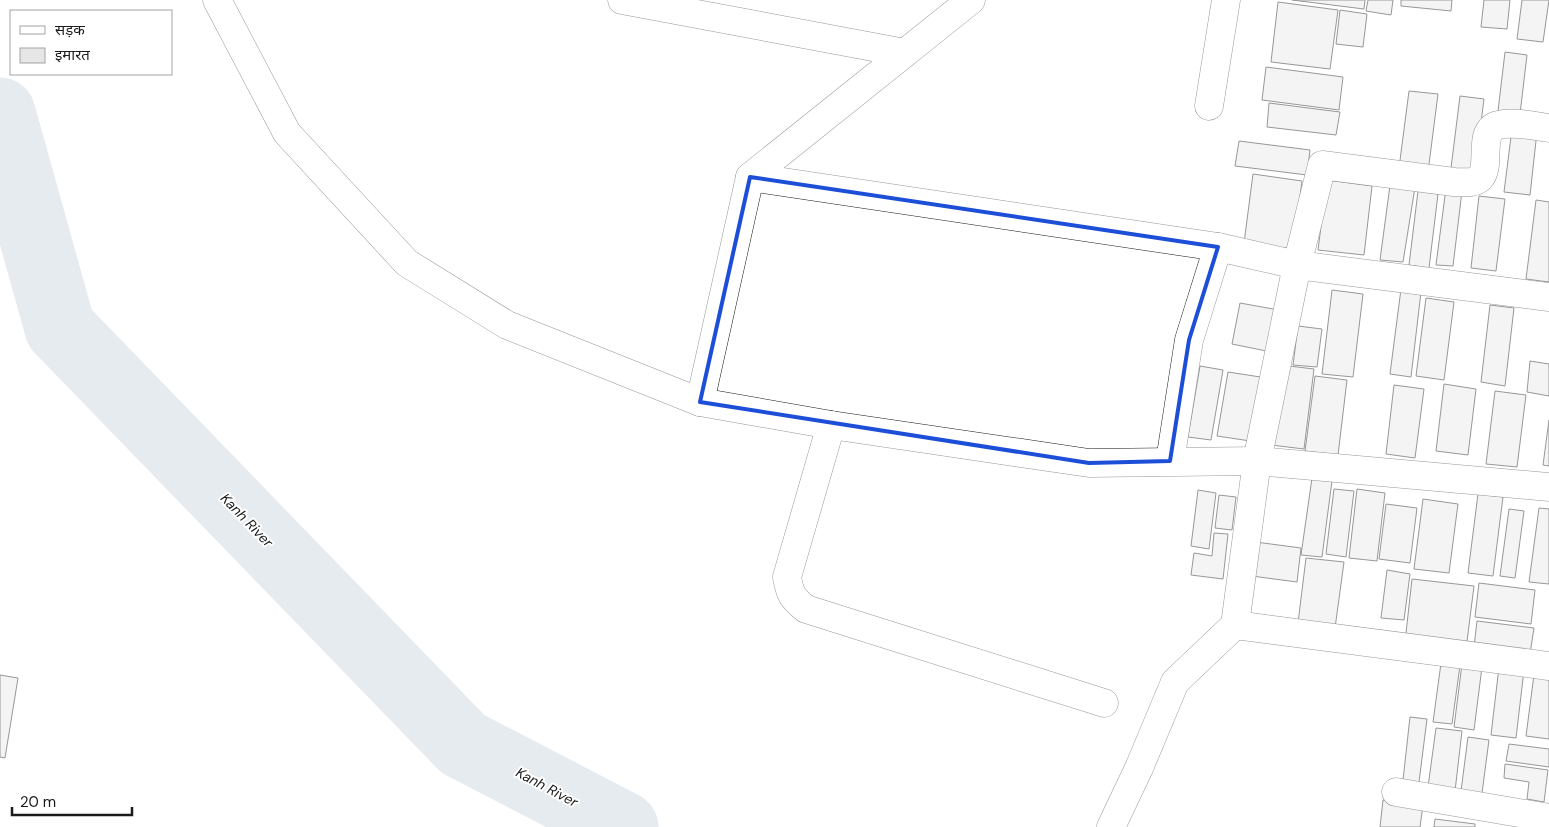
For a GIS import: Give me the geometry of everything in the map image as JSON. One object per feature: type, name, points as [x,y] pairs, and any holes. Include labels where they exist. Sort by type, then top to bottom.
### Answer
[{"type":"street","points":[[217,0],[287,133],[407,263],[507,325],[700,402],[831,425],[1088,464],[1257,460],[1549,487]]},
{"type":"street","points":[[622,0],[905,53]]},
{"type":"street","points":[[700,402],[750,177],[971,0]]},
{"type":"street","points":[[1209,106],[1226,0]]},
{"type":"street","points":[[1111,827],[1139,768],[1175,682],[1235,625],[1257,460],[1297,265],[1322,165],[1454,182],[1475,181],[1481,177],[1484,170],[1488,135],[1497,125],[1512,124],[1549,128]]},
{"type":"street","points":[[750,177],[1218,247],[1297,265],[1549,297]]},
{"type":"street","points":[[1170,461],[1189,340],[1218,247]]},
{"type":"street","points":[[831,425],[787,577],[789,592],[795,601],[806,609],[1104,703]]},
{"type":"street","points":[[1235,625],[1549,666]]},
{"type":"street","points":[[1396,792],[1549,818]]},
{"type":"highlighted area","points":[[750,177],[1218,247],[1189,340],[1170,461],[1089,463],[700,402]]},
{"type":"building","points":[[1292,0],[1365,0],[1364,9]]},
{"type":"building","points":[[1368,0],[1393,0],[1391,15],[1366,11]]},
{"type":"building","points":[[1401,0],[1452,0],[1451,11],[1401,6]]},
{"type":"building","points":[[1484,0],[1510,0],[1507,29],[1481,27]]},
{"type":"building","points":[[1522,0],[1549,0],[1543,42],[1517,39]]},
{"type":"building","points":[[1278,2],[1338,10],[1330,69],[1271,62]]},
{"type":"building","points":[[1340,10],[1367,14],[1363,47],[1336,44]]},
{"type":"building","points":[[1505,52],[1527,55],[1520,114],[1498,111]]},
{"type":"building","points":[[1266,67],[1343,77],[1339,110],[1262,100]]},
{"type":"building","points":[[1409,91],[1438,94],[1428,172],[1399,168]]},
{"type":"building","points":[[1460,96],[1484,99],[1474,179],[1450,176]]},
{"type":"building","points":[[1269,103],[1340,112],[1336,135],[1267,127]]},
{"type":"building","points":[[1512,129],[1537,132],[1530,195],[1504,192]]},
{"type":"building","points":[[1239,141],[1310,150],[1307,175],[1235,166]]},
{"type":"building","points":[[1253,174],[1302,181],[1293,249],[1244,243]]},
{"type":"building","points":[[1391,178],[1416,181],[1403,262],[1380,260]]},
{"type":"building","points":[[1327,180],[1372,186],[1364,255],[1318,250]]},
{"type":"building","points":[[1446,188],[1462,191],[1453,266],[1436,265]]},
{"type":"building","points":[[1418,191],[1438,194],[1429,268],[1409,265]]},
{"type":"building","points":[[1479,196],[1505,199],[1496,271],[1471,268]]},
{"type":"building","points":[[1536,200],[1549,202],[1549,282],[1526,279]]},
{"type":"building","points":[[1401,289],[1421,292],[1411,377],[1390,374]]},
{"type":"building","points":[[1332,290],[1363,294],[1353,377],[1322,374]]},
{"type":"building","points":[[1426,298],[1454,302],[1444,380],[1416,376]]},
{"type":"building","points":[[1240,303],[1284,311],[1276,353],[1232,344]]},
{"type":"building","points":[[1490,305],[1514,308],[1505,386],[1481,382]]},
{"type":"building","points":[[1298,326],[1322,329],[1317,367],[1293,365]]},
{"type":"building","points":[[1530,361],[1549,364],[1549,396],[1527,392]]},
{"type":"building","points":[[1281,365],[1314,369],[1304,449],[1271,445]]},
{"type":"building","points":[[1200,366],[1223,370],[1211,440],[1188,437]]},
{"type":"building","points":[[1228,372],[1267,378],[1257,442],[1217,436]]},
{"type":"building","points":[[1315,376],[1347,380],[1338,455],[1305,451]]},
{"type":"building","points":[[1444,384],[1476,389],[1468,455],[1436,451]]},
{"type":"building","points":[[1394,385],[1424,389],[1415,458],[1386,454]]},
{"type":"building","points":[[1495,391],[1526,395],[1517,467],[1486,464]]},
{"type":"building","points":[[1549,420],[1549,466],[1543,465]]},
{"type":"building","points":[[1312,478],[1332,481],[1322,557],[1301,555]]},
{"type":"building","points":[[1334,489],[1354,491],[1346,557],[1326,554]]},
{"type":"building","points":[[1357,489],[1385,493],[1377,561],[1349,558]]},
{"type":"building","points":[[1198,490],[1216,493],[1209,549],[1191,546]]},
{"type":"building","points":[[1478,494],[1503,497],[1493,576],[1468,573]]},
{"type":"building","points":[[1219,495],[1236,497],[1232,530],[1215,528]]},
{"type":"building","points":[[1423,499],[1458,504],[1449,573],[1414,569]]},
{"type":"building","points":[[1386,504],[1417,508],[1410,563],[1379,559]]},
{"type":"building","points":[[1539,508],[1549,509],[1549,584],[1529,582]]},
{"type":"building","points":[[1509,509],[1524,511],[1515,578],[1500,576]]},
{"type":"building","points":[[1214,533],[1228,534],[1223,579],[1191,575],[1194,553],[1212,556]]},
{"type":"building","points":[[1248,541],[1301,548],[1297,582],[1244,575]]},
{"type":"building","points":[[1306,558],[1344,562],[1335,628],[1298,623]]},
{"type":"building","points":[[1387,570],[1410,574],[1404,620],[1381,618]]},
{"type":"building","points":[[1412,579],[1474,586],[1466,649],[1405,642]]},
{"type":"building","points":[[1479,583],[1535,590],[1531,624],[1475,617]]},
{"type":"building","points":[[1477,621],[1534,628],[1530,654],[1474,647]]},
{"type":"building","points":[[1442,656],[1461,658],[1452,724],[1433,722]]},
{"type":"building","points":[[1462,664],[1482,667],[1474,730],[1454,727]]},
{"type":"building","points":[[1499,667],[1524,670],[1516,738],[1491,735]]},
{"type":"building","points":[[1535,667],[1549,669],[1549,739],[1526,736]]},
{"type":"building","points":[[0,675],[18,678],[5,758],[0,757]]},
{"type":"building","points":[[1410,717],[1427,719],[1419,782],[1403,780]]},
{"type":"building","points":[[1436,728],[1462,731],[1455,791],[1428,787]]},
{"type":"building","points":[[1468,737],[1489,740],[1482,793],[1461,791]]},
{"type":"building","points":[[1509,744],[1549,749],[1549,767],[1506,761]]},
{"type":"building","points":[[1505,764],[1548,770],[1544,802],[1527,799],[1529,782],[1504,778]]},
{"type":"building","points":[[1383,800],[1423,805],[1420,827],[1380,827]]},
{"type":"building","points":[[1435,819],[1475,824],[1475,827],[1434,827]]},
{"type":"waterway","name":"Kanh River","points":[[0,113],[60,328],[463,744],[623,827]]}]
